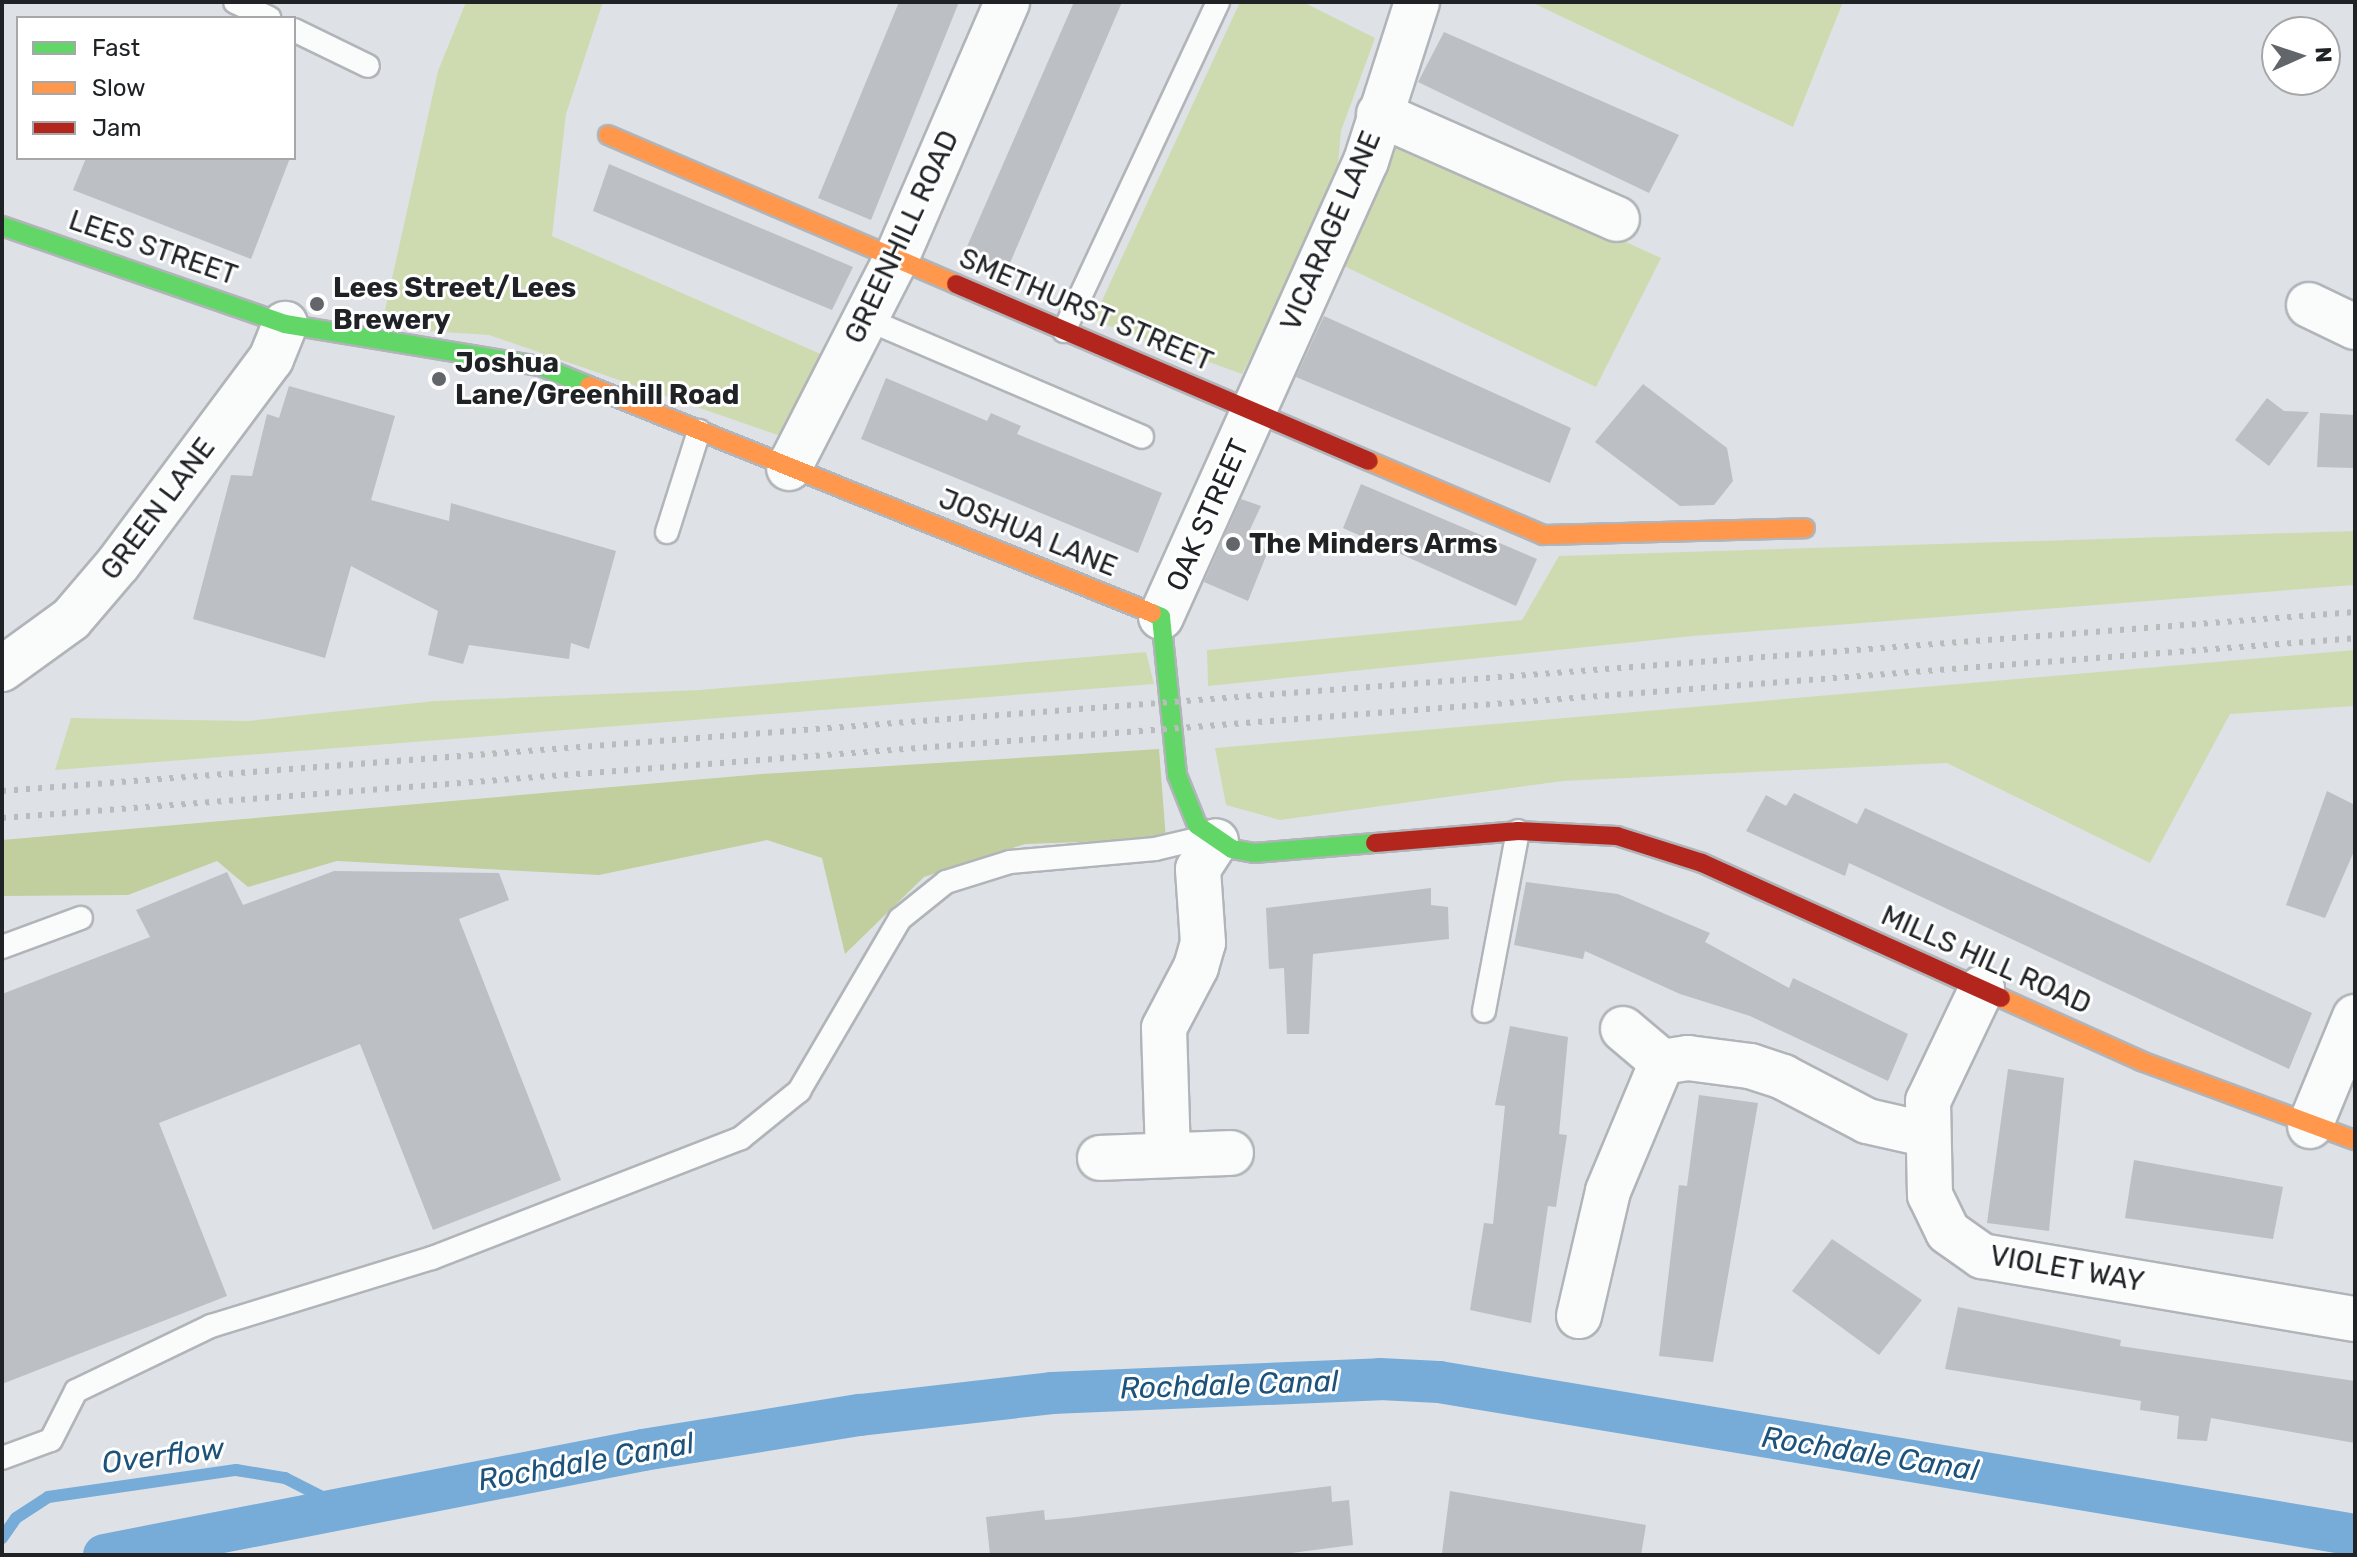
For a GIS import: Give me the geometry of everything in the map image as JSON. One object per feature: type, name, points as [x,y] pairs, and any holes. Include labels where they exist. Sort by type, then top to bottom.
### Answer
[{"type":"street","name":"GREENHILL ROAD","points":[[789,468],[896,259],[1007,2]]},
{"type":"street","name":"VICARAGE LANE","points":[[1254,412],[1366,161],[1417,2]]},
{"type":"street","points":[[1379,114],[1617,219]]},
{"type":"street","name":"SMETHURST STREET","points":[[608,135],[1543,535],[1805,528]]},
{"type":"street","name":"LEES STREET","points":[[2,226],[285,324]]},
{"type":"street","points":[[2309,305],[2355,327]]},
{"type":"street","name":"JOSHUA LANE","points":[[285,324],[540,366],[1161,617]]},
{"type":"street","name":"GREEN LANE","points":[[2,669],[71,619],[118,564],[271,359],[285,324]]},
{"type":"street","name":"OAK STREET","points":[[1161,617],[1254,412]]},
{"type":"street","points":[[1161,617],[1177,775],[1197,825],[1213,839],[1254,853],[1518,831]]},
{"type":"street","name":"MILLS HILL ROAD","points":[[1518,831],[1594,832],[1702,863],[2141,1061],[2310,1126],[2355,1140]]},
{"type":"street","points":[[1168,1155],[1164,1028],[1196,967],[1203,943],[1198,869],[1213,839]]},
{"type":"street","name":"VIOLET WAY","points":[[1982,988],[1928,1101],[1924,1134],[1936,1216],[1982,1256],[2355,1319]]},
{"type":"street","points":[[2310,1126],[2355,1017]]},
{"type":"street","points":[[1623,1029],[1662,1062],[1688,1058],[1750,1066],[1783,1077],[1867,1121],[1924,1134]]},
{"type":"street","points":[[1579,1316],[1608,1191],[1662,1062]]},
{"type":"street","points":[[1100,1158],[1231,1153]]},
{"type":"lane","points":[[235,2],[265,16]]},
{"type":"lane","points":[[1064,331],[1218,2]]},
{"type":"lane","points":[[296,31],[368,66]]},
{"type":"lane","points":[[866,319],[1142,437]]},
{"type":"lane","points":[[667,532],[699,431]]},
{"type":"lane","points":[[1484,1011],[1518,831]]},
{"type":"lane","points":[[2,1458],[51,1440],[76,1391],[211,1326],[432,1258],[741,1138],[799,1091],[900,919],[946,882],[1010,862],[1155,849],[1213,839]]},
{"type":"lane","points":[[2,947],[81,918]]},
{"type":"green space","points":[[466,2],[603,2],[566,114],[552,236],[823,355],[792,440],[489,335],[381,328],[438,71]]},
{"type":"green space","points":[[1240,2],[1303,2],[1375,38],[1341,131],[1336,188],[1242,374],[1093,320]]},
{"type":"green space","points":[[1531,2],[1843,2],[1793,127]]},
{"type":"green space","points":[[1397,138],[1661,258],[1596,387],[1342,265]]},
{"type":"green space","points":[[2355,531],[2355,585],[1693,636],[1208,686],[1207,650],[1522,620],[1559,556]]},
{"type":"green space","points":[[2355,650],[2355,706],[2230,714],[2150,863],[1947,763],[1563,781],[1280,820],[1226,805],[1215,748]]},
{"type":"green space","points":[[1146,652],[1154,684],[55,770],[71,718],[248,721],[435,701],[699,690]]},
{"type":"green space","points":[[1159,749],[1166,839],[1025,844],[924,877],[845,954],[822,858],[767,840],[599,875],[337,861],[248,887],[217,861],[128,895],[2,896],[2,840],[762,774]]},
{"type":"building","points":[[899,2],[959,2],[871,220],[818,198]]},
{"type":"building","points":[[1074,2],[1122,2],[1004,277],[962,258]]},
{"type":"building","points":[[1444,32],[1679,135],[1649,193],[1418,82]]},
{"type":"building","points":[[85,160],[289,160],[251,259],[73,190]]},
{"type":"building","points":[[609,164],[853,267],[832,310],[593,211]]},
{"type":"building","points":[[1324,316],[1571,428],[1550,483],[1296,377]]},
{"type":"building","points":[[886,378],[987,421],[991,413],[1021,426],[1017,434],[1162,493],[1138,553],[861,439]]},
{"type":"building","points":[[1643,384],[1727,448],[1733,481],[1714,505],[1680,506],[1595,442]]},
{"type":"building","points":[[289,386],[395,416],[371,500],[449,521],[451,503],[616,551],[589,649],[571,643],[569,659],[469,645],[463,664],[428,655],[438,611],[351,566],[325,658],[193,619],[231,475],[252,476],[267,414],[279,418]]},
{"type":"building","points":[[2267,398],[2284,411],[2309,412],[2269,466],[2235,440]]},
{"type":"building","points":[[2320,413],[2355,415],[2355,468],[2317,467]]},
{"type":"building","points":[[1361,484],[1537,559],[1516,606],[1343,528]]},
{"type":"building","name":"The Minders Arms","points":[[1241,499],[1261,506],[1246,538],[1268,551],[1248,601],[1204,582]]},
{"type":"building","points":[[2327,791],[2355,805],[2355,849],[2325,918],[2286,905]]},
{"type":"building","points":[[1794,793],[1857,824],[1865,808],[2312,1013],[2289,1069],[1849,863],[1845,876],[1746,831],[1766,795],[1786,806]]},
{"type":"building","points":[[334,871],[499,873],[509,900],[459,919],[561,1180],[433,1230],[360,1044],[159,1123],[227,1296],[2,1384],[2,994],[150,937],[136,910],[227,872],[243,905]]},
{"type":"building","points":[[1526,882],[1618,894],[1710,933],[1705,942],[1789,988],[1793,978],[1908,1034],[1888,1081],[1750,1016],[1680,994],[1585,951],[1583,959],[1514,945]]},
{"type":"building","points":[[1431,888],[1431,905],[1448,907],[1449,939],[1313,954],[1309,1034],[1287,1034],[1284,968],[1269,969],[1266,908]]},
{"type":"building","points":[[1510,1026],[1568,1037],[1559,1134],[1567,1135],[1556,1207],[1548,1206],[1531,1323],[1470,1310],[1484,1223],[1493,1224],[1505,1106],[1495,1105]]},
{"type":"building","points":[[2008,1069],[2064,1078],[2049,1231],[1987,1223]]},
{"type":"building","points":[[1699,1095],[1758,1103],[1713,1362],[1659,1356],[1679,1185],[1687,1186]]},
{"type":"building","points":[[2134,1160],[2283,1187],[2273,1239],[2125,1218]]},
{"type":"building","points":[[1832,1239],[1922,1300],[1879,1355],[1792,1291]]},
{"type":"building","points":[[1958,1307],[2121,1340],[2120,1346],[2355,1381],[2355,1443],[2211,1418],[2207,1441],[2177,1439],[2179,1416],[2140,1410],[2141,1401],[1945,1369]]},
{"type":"building","points":[[1331,1486],[1332,1502],[1349,1500],[1353,1545],[1276,1555],[990,1555],[986,1517],[1044,1510],[1045,1520],[1068,1518]]},
{"type":"building","points":[[1450,1491],[1646,1525],[1641,1555],[1442,1553]]},
{"type":"waterway","name":"Rochdale Canal","points":[[104,1555],[643,1450],[860,1415],[1052,1393],[1380,1379],[1439,1382],[2355,1535]]},
{"type":"waterway","name":"Overflow","points":[[2,1538],[16,1518],[48,1497],[236,1470],[285,1478],[340,1506]]},
{"type":"railway","points":[[2,791],[2355,612]]},
{"type":"railway","points":[[2,818],[2355,638]]},
{"type":"traffic: fast","points":[[2,226],[285,324],[540,366],[589,386]]},
{"type":"traffic: fast","points":[[1152,613],[1161,617],[1177,775],[1197,825],[1232,849],[1254,853],[1375,843]]},
{"type":"traffic: slow","points":[[608,135],[956,284]]},
{"type":"traffic: slow","points":[[589,386],[1152,613]]},
{"type":"traffic: slow","points":[[1369,461],[1543,535],[1805,528]]},
{"type":"traffic: slow","points":[[2001,998],[2141,1061],[2355,1140]]},
{"type":"traffic: jam","points":[[956,284],[1369,461]]},
{"type":"traffic: jam","points":[[1375,843],[1518,831],[1617,836],[1702,863],[2001,998]]},
{"type":"place","name":"Lees Street/Lees Brewery","points":[[317,304]]},
{"type":"place","name":"Joshua Lane/Greenhill Road","points":[[439,379]]},
{"type":"place","name":"The Minders Arms","points":[[1233,544]]}]
